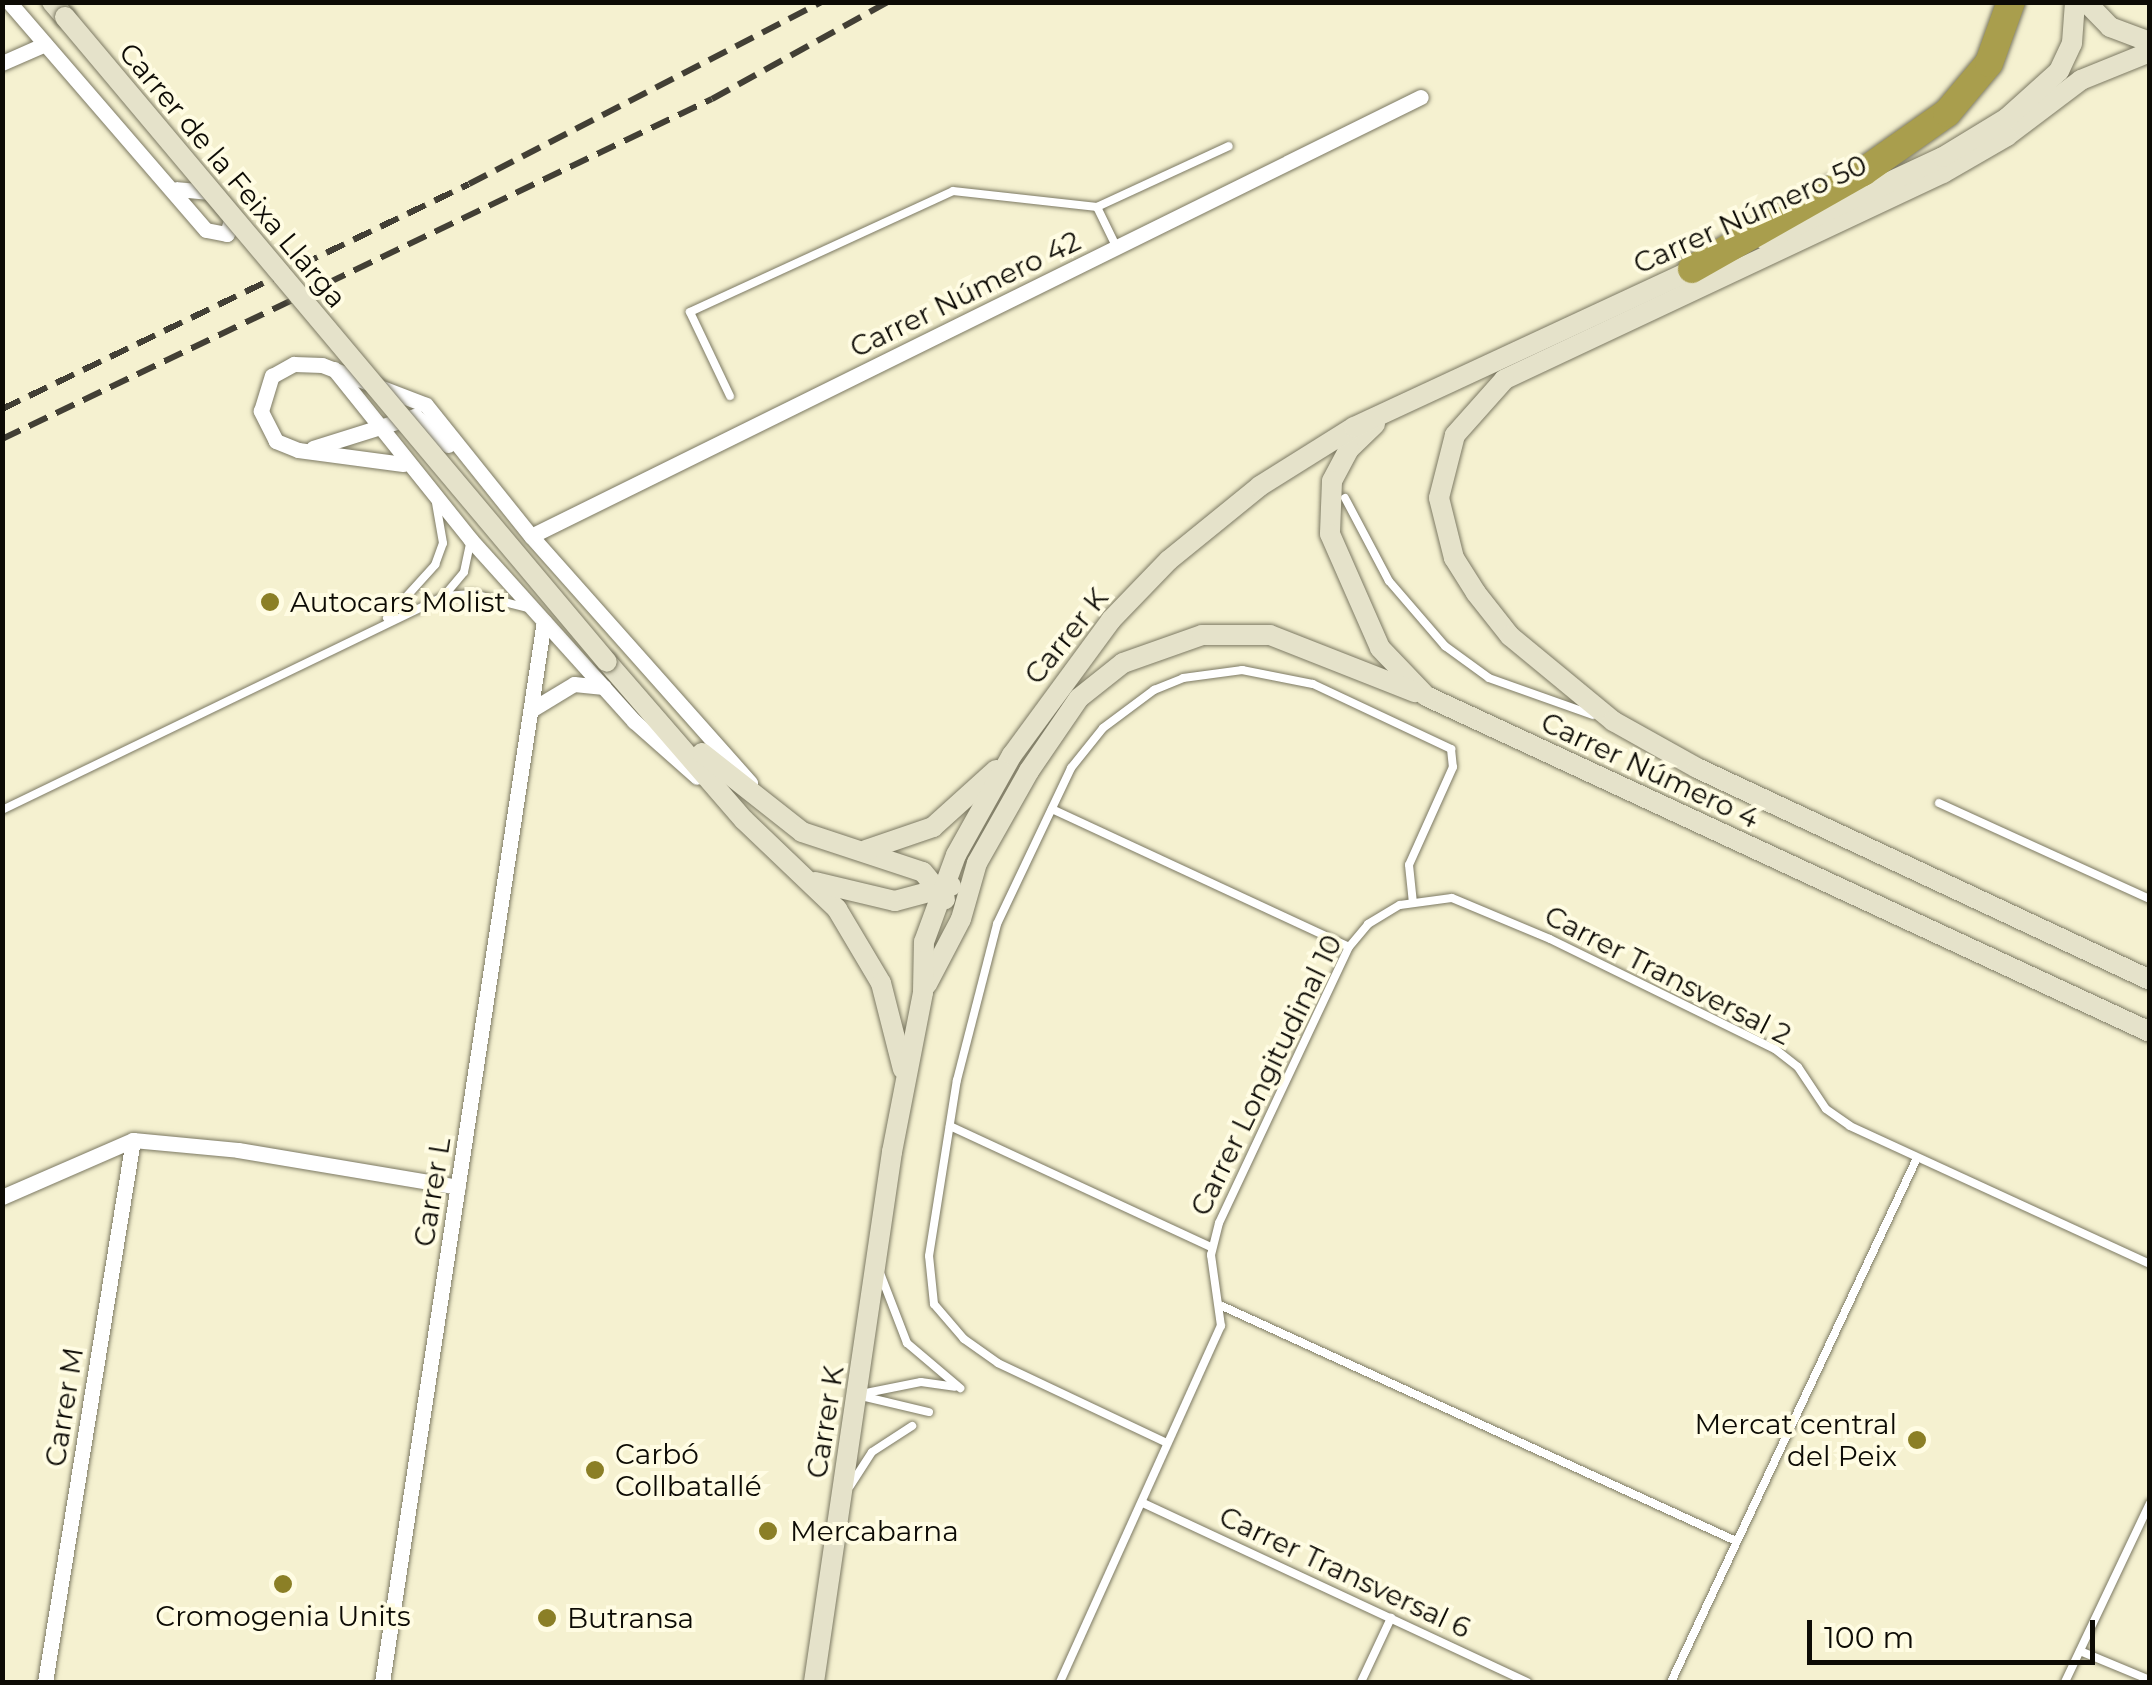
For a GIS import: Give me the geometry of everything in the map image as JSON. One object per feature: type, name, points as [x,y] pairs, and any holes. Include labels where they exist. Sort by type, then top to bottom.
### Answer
[{"type":"highway","points":[[1692,269],[1863,172],[1948,113],[1989,63],[2011,2]]},
{"type":"main road","name":"Carrer Número 50","points":[[1383,416],[1692,269],[1909,173],[2007,118],[2059,71],[2072,43],[2075,2]]},
{"type":"main road","points":[[2086,2],[2110,27],[2150,42]]},
{"type":"main road","name":"Carrer de la Feixa Llarga","points":[[58,10],[607,662],[676,734],[744,820],[814,882],[881,982],[905,1076]]},
{"type":"main road","name":"Carrer Número 50","points":[[1455,436],[1480,402],[1524,368],[1942,174],[2007,136],[2080,80],[2150,52]]},
{"type":"main road","name":"Carrer Número 4","points":[[1383,416],[1349,449],[1332,481],[1330,534],[1380,648],[1426,696],[2150,1032]]},
{"type":"main road","name":"Carrer K","points":[[814,1682],[905,1076],[923,992],[924,942],[943,891],[1012,755],[1083,653],[1169,560],[1260,486],[1383,416]]},
{"type":"main road","name":"Carrer Número 4","points":[[1455,436],[1439,498],[1454,558],[1510,636],[1613,721],[1696,768],[2150,980]]},
{"type":"main road","name":"Carrer K","points":[[923,992],[944,950],[977,863],[1079,698],[1151,650],[1202,635],[1270,634],[1426,696]]},
{"type":"main road","name":"Carrer de la Feixa Llarga","points":[[676,734],[802,832],[841,849],[904,864],[943,891]]},
{"type":"main road","name":"Carrer de la Feixa Llarga","points":[[841,849],[882,849],[922,834],[1012,755]]},
{"type":"main road","points":[[944,950],[943,891],[977,863]]},
{"type":"main road","name":"Carrer de la Feixa Llarga","points":[[814,882],[874,900],[943,891]]},
{"type":"street","name":"Carrer de la Feixa Llarga","points":[[9,2],[177,189]]},
{"type":"street","points":[[2,63],[45,44]]},
{"type":"street","name":"Carrer Número 42","points":[[531,536],[1421,97]]},
{"type":"street","name":"Carrer de la Feixa Llarga","points":[[531,536],[415,416],[298,450],[268,432],[261,412],[266,386],[294,364],[334,370],[426,405],[531,536],[764,802]]},
{"type":"street","name":"Carrer de la Feixa Llarga","points":[[334,370],[403,464],[604,687],[744,820]]},
{"type":"street","points":[[298,450],[403,464]]},
{"type":"street","name":"Carrer L","points":[[382,1682],[531,710],[539,615]]},
{"type":"street","points":[[531,710],[574,684],[604,687]]},
{"type":"street","points":[[2,1197],[133,1140],[238,1150],[458,1187]]},
{"type":"street","name":"Carrer M","points":[[45,1682],[133,1140]]},
{"type":"lane","points":[[730,396],[690,312],[953,191],[1097,207],[1229,146]]},
{"type":"lane","points":[[1097,207],[1116,247]]},
{"type":"lane","points":[[380,624],[435,565],[444,543],[434,498]]},
{"type":"lane","points":[[1346,498],[1397,593],[1445,646],[1518,691],[1613,721]]},
{"type":"lane","points":[[444,596],[464,572],[471,540]]},
{"type":"lane","points":[[2,810],[444,596],[474,594],[539,615]]},
{"type":"lane","points":[[1167,1443],[998,1362],[941,1315],[930,1289],[929,1256],[950,1126],[985,958],[1052,809],[1087,745],[1154,690],[1208,672],[1295,677],[1453,754],[1454,767],[1409,864],[1413,901]]},
{"type":"lane","points":[[1940,803],[2150,899]]},
{"type":"lane","points":[[1052,809],[1348,946]]},
{"type":"lane","name":"Carrer Longitudinal 10","points":[[1060,1682],[1139,1515],[1217,1335],[1222,1306],[1212,1248],[1348,946],[1378,917],[1413,901]]},
{"type":"lane","name":"Carrer Transversal 2","points":[[1413,901],[1466,902],[1775,1048],[1836,1118],[2150,1264]]},
{"type":"lane","points":[[950,1126],[1212,1248]]},
{"type":"lane","points":[[1671,1682],[1917,1158]]},
{"type":"lane","points":[[857,1395],[920,1382],[960,1388],[907,1343],[877,1265]]},
{"type":"lane","points":[[1222,1306],[1736,1542]]},
{"type":"lane","points":[[857,1395],[929,1412]]},
{"type":"lane","points":[[842,1498],[872,1452],[912,1426]]},
{"type":"lane","name":"Carrer Transversal 6","points":[[1142,1503],[1528,1682]]},
{"type":"lane","points":[[2066,1682],[2150,1504]]},
{"type":"lane","points":[[1361,1682],[1390,1618]]},
{"type":"lane","points":[[2080,1651],[2136,1679],[2150,1680]]},
{"type":"shaded area","points":[[3,3],[2149,3],[2149,1682],[3,1682]]},
{"type":"railway","points":[[2,409],[469,184],[821,2]]},
{"type":"railway","points":[[2,439],[712,99],[888,2]]},
{"type":"place","name":"Autocars Molist","points":[[270,602]]},
{"type":"place","name":"Mercat central del Peix","points":[[1917,1440]]},
{"type":"place","name":"Carbó Collbatallé","points":[[595,1470]]},
{"type":"place","name":"Mercabarna","points":[[768,1531]]},
{"type":"place","name":"Cromogenia Units","points":[[283,1584]]},
{"type":"place","name":"Butransa","points":[[547,1618]]}]
